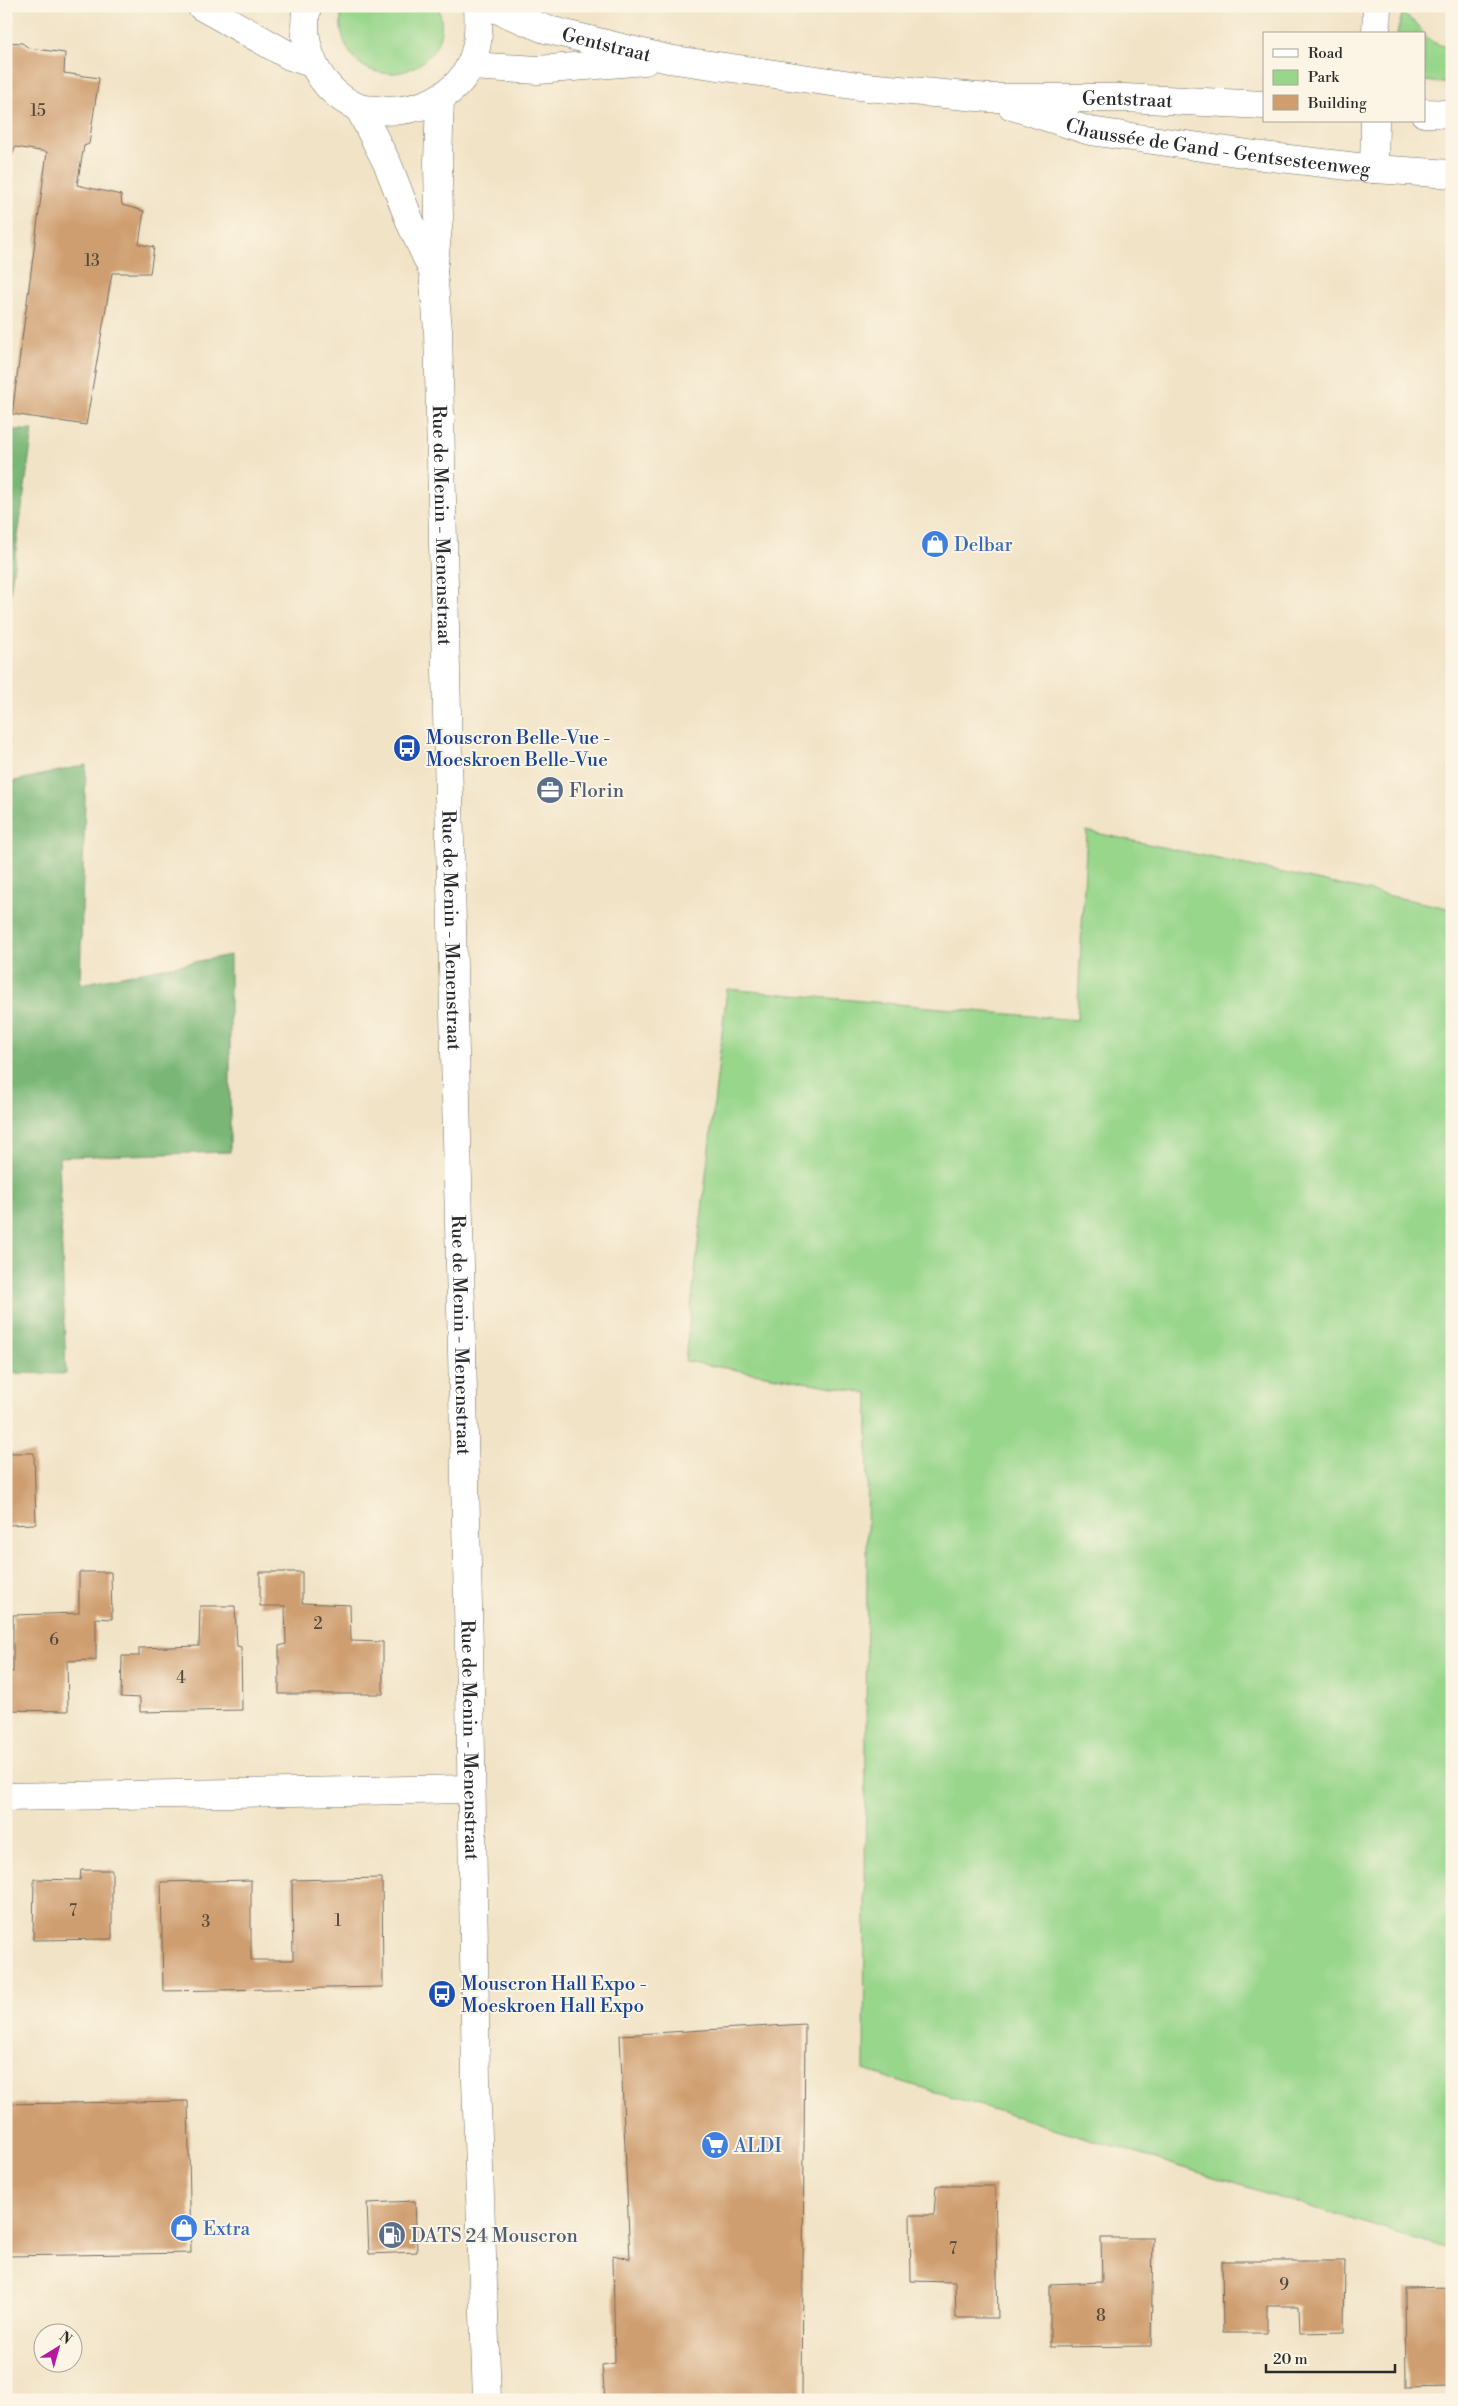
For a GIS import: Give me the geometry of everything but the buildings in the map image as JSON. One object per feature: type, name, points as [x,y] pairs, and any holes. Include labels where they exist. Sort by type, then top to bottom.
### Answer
[{"type":"street","points":[[201,6],[290,56],[311,63]]},
{"type":"street","points":[[307,6],[304,35],[311,63],[328,85],[359,108],[392,112],[418,109],[440,97],[459,82],[470,66],[477,44],[478,6]]},
{"type":"street","name":"Gentstraat","points":[[490,6],[545,29],[668,59]]},
{"type":"street","points":[[1376,32],[1377,6]]},
{"type":"street","points":[[470,66],[538,70],[668,59],[866,87],[989,98]]},
{"type":"street","name":"Rue de Menin - Menenstraat","points":[[440,97],[438,163],[440,218],[432,271],[438,340],[476,2080],[487,2400]]},
{"type":"street","name":"Gentstraat","points":[[989,98],[1125,98],[1263,106]]},
{"type":"street","name":"Chaussée de Gand - Gentsesteenweg","points":[[989,98],[1090,131],[1374,169],[1452,174]]},
{"type":"street","name":"Rue de Menin - Menenstraat","points":[[359,108],[388,165],[432,271]]},
{"type":"street","points":[[1426,113],[1452,114]]},
{"type":"street","points":[[1374,169],[1375,122]]},
{"type":"street","points":[[6,1797],[471,1790]]},
{"type":"green space","points":[[344,6],[438,6],[441,28],[436,47],[423,61],[407,70],[389,73],[371,70],[355,59],[344,40],[341,14]]},
{"type":"green space","points":[[1402,14],[1416,23],[1423,32],[1398,32]]},
{"type":"green space","points":[[1426,36],[1436,44],[1452,47],[1452,84],[1426,81]]},
{"type":"green space","points":[[6,430],[33,430],[6,621]]},
{"type":"green space","points":[[86,765],[80,984],[230,955],[230,1152],[59,1157],[66,1374],[6,1373],[6,783]]},
{"type":"green space","points":[[1087,831],[1452,909],[1452,2250],[864,2070],[868,1393],[685,1361],[727,989],[1077,1020]]},
{"type":"place","name":"Delbar","points":[[935,544]]},
{"type":"place","name":"Mouscron Belle-Vue - Moeskroen Belle-Vue","points":[[407,748]]},
{"type":"place","name":"Florin","points":[[550,790]]},
{"type":"place","name":"Mouscron Hall Expo - Moeskroen Hall Expo","points":[[442,1994]]},
{"type":"place","name":"ALDI","points":[[715,2145]]},
{"type":"place","name":"Extra","points":[[184,2228]]},
{"type":"place","name":"DATS 24 Mouscron","points":[[392,2235]]}]
